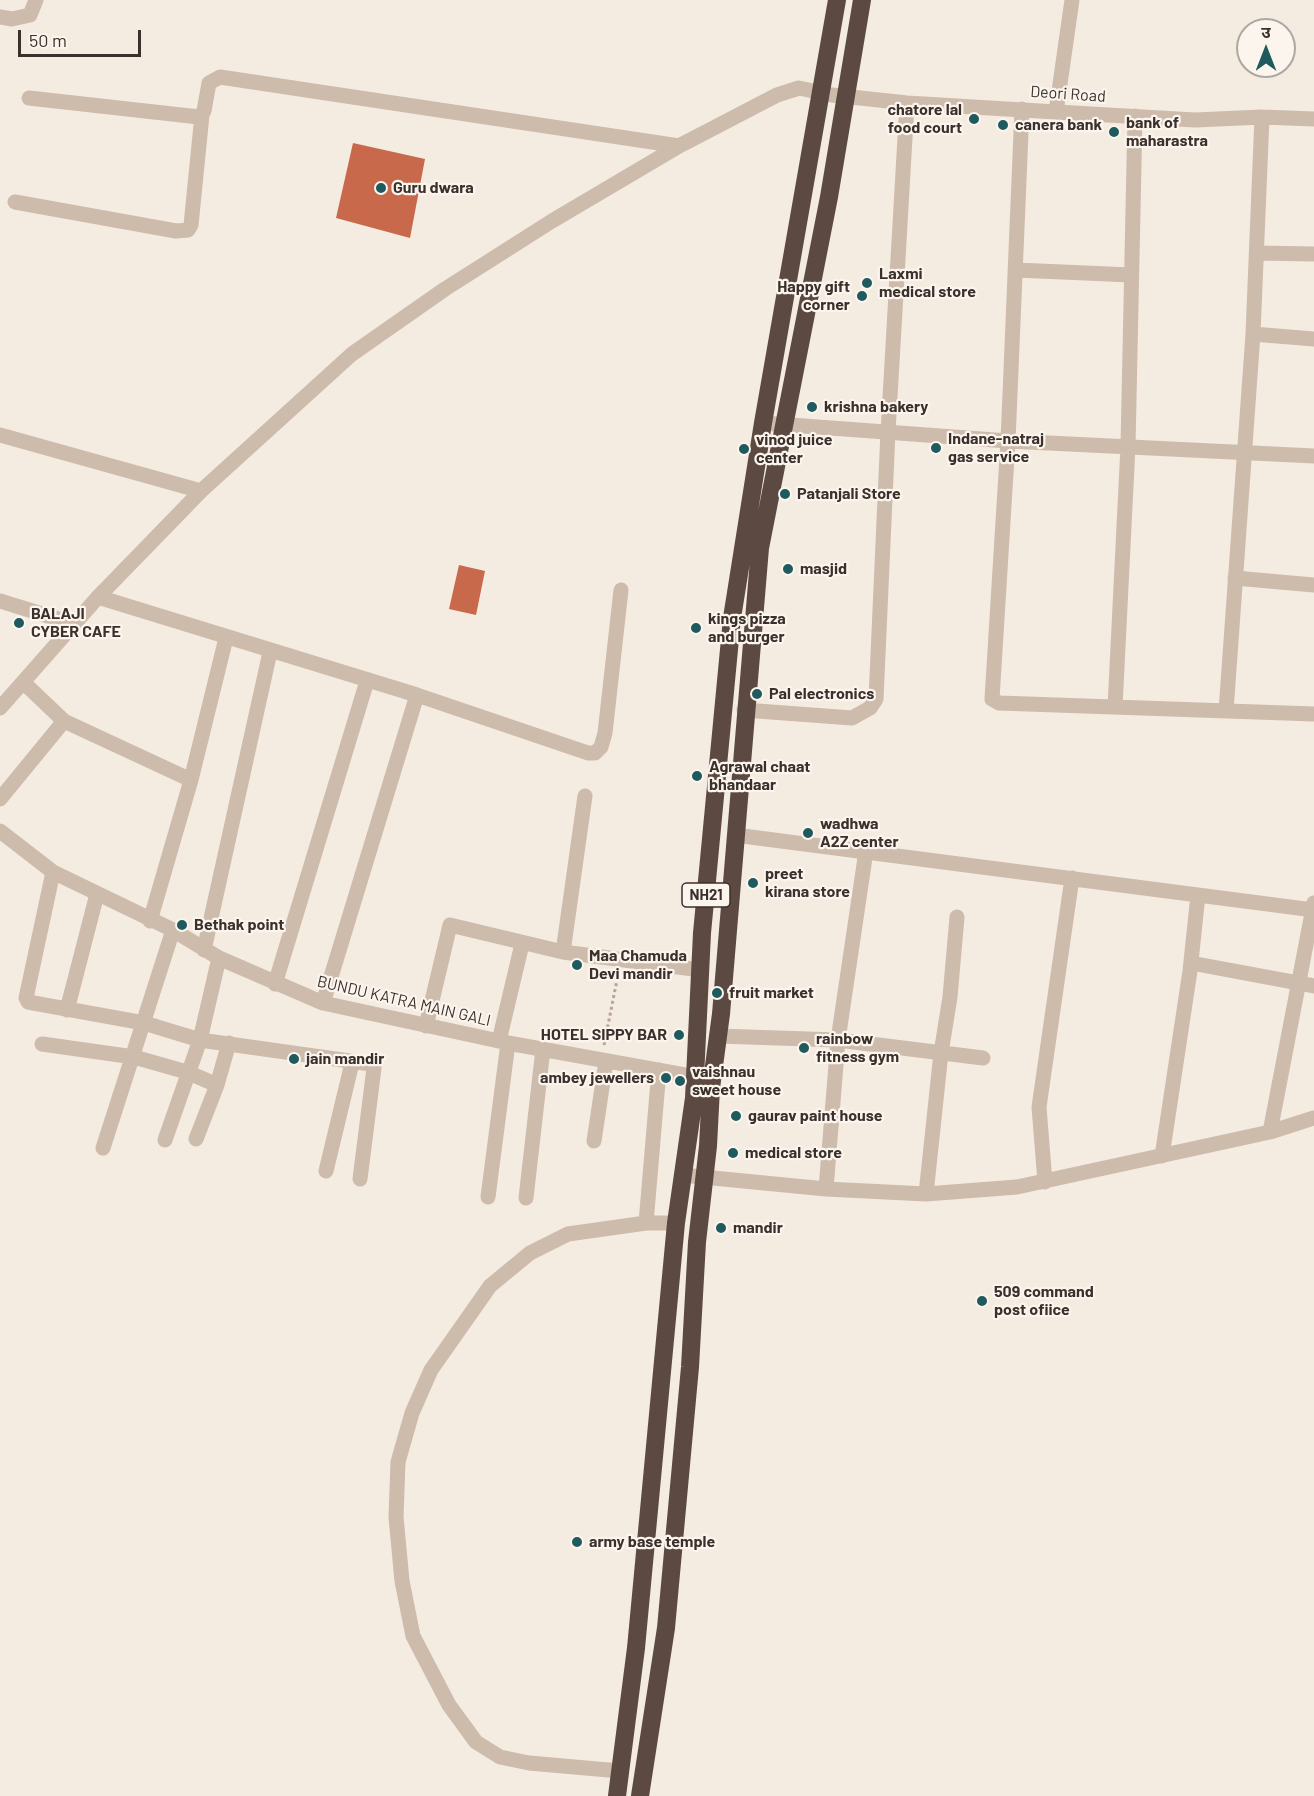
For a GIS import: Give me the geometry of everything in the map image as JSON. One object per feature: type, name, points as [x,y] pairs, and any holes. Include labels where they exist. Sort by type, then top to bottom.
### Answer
[{"type":"highway","name":"NH21","points":[[617,1796],[636,1648],[676,1223],[696,1077],[701,970],[729,640],[763,423],[837,0]]},
{"type":"highway","name":"NH21","points":[[640,1796],[666,1628],[690,1367],[697,1242],[718,1036],[744,711],[760,548],[782,424],[829,197],[862,0]]},
{"type":"street","points":[[0,17],[12,19],[30,15],[36,0]]},
{"type":"street","points":[[1056,112],[1072,0]]},
{"type":"street","points":[[15,202],[176,231],[188,230],[191,225],[202,115],[209,83],[220,77],[679,146]]},
{"type":"street","name":"Deori Road","points":[[0,708],[98,597],[201,491],[352,354],[445,289],[679,146],[792,88],[907,103],[1195,120],[1262,117],[1314,118]]},
{"type":"street","points":[[29,98],[194,117],[202,115]]},
{"type":"street","points":[[744,711],[852,718],[870,708],[876,699],[888,432],[907,103]]},
{"type":"street","points":[[1022,110],[1008,441],[992,699],[999,703],[1314,714]]},
{"type":"street","points":[[1115,707],[1128,446],[1135,116]]},
{"type":"street","points":[[1226,711],[1253,334],[1262,117]]},
{"type":"street","points":[[1257,253],[1314,254]]},
{"type":"street","points":[[1016,270],[1131,275]]},
{"type":"street","points":[[1253,334],[1314,339]]},
{"type":"street","points":[[763,423],[1008,441],[1314,456]]},
{"type":"street","points":[[0,435],[201,491]]},
{"type":"street","points":[[1235,578],[1314,585]]},
{"type":"street","points":[[98,597],[270,652],[417,695],[588,753],[598,752],[605,733],[621,590]]},
{"type":"street","points":[[0,601],[74,624]]},
{"type":"street","points":[[150,921],[191,780],[226,638]]},
{"type":"street","points":[[204,950],[270,652]]},
{"type":"street","points":[[275,984],[367,681]]},
{"type":"street","points":[[23,682],[64,721],[191,780]]},
{"type":"street","points":[[323,1003],[417,695]]},
{"type":"street","points":[[0,799],[64,721]]},
{"type":"street","points":[[563,952],[585,796]]},
{"type":"street","name":"BUNDU KATRA MAIN GALI","points":[[0,831],[53,872],[150,921],[173,930],[219,958],[323,1003],[503,1042],[696,1077]]},
{"type":"street","points":[[735,835],[1314,908],[1297,984],[1270,1132]]},
{"type":"street","points":[[826,1189],[838,1040],[866,851]]},
{"type":"street","points":[[53,872],[26,998],[31,1004],[144,1023],[200,1040],[229,1042],[352,1063],[371,1064],[374,1068],[360,1179]]},
{"type":"street","points":[[1045,1182],[1039,1107],[1072,878]]},
{"type":"street","points":[[67,1010],[97,894]]},
{"type":"street","points":[[1162,1156],[1191,963],[1198,895]]},
{"type":"street","points":[[926,1194],[941,1053],[950,997],[957,917]]},
{"type":"street","points":[[426,1026],[450,925],[563,952],[620,962],[701,970]]},
{"type":"street","points":[[103,1148],[173,930]]},
{"type":"street","points":[[488,1197],[503,1042],[522,944]]},
{"type":"street","points":[[165,1140],[200,1040],[219,958]]},
{"type":"street","points":[[1191,963],[1314,986]]},
{"type":"street","points":[[718,1036],[838,1040],[983,1058]]},
{"type":"street","points":[[196,1139],[217,1085],[229,1042]]},
{"type":"street","points":[[42,1044],[134,1057],[187,1072],[217,1085]]},
{"type":"street","points":[[526,1198],[543,1049]]},
{"type":"street","points":[[594,1141],[604,1060]]},
{"type":"street","points":[[326,1171],[352,1063]]},
{"type":"street","points":[[646,1223],[659,1070]]},
{"type":"street","points":[[682,1175],[826,1189],[926,1194],[1045,1182],[1270,1132],[1314,1118]]},
{"type":"street","points":[[620,1771],[529,1763],[501,1757],[476,1742],[449,1706],[413,1636],[402,1581],[396,1517],[398,1462],[412,1413],[431,1370],[490,1286],[530,1253],[568,1234],[646,1223],[676,1223]]},
{"type":"path","points":[[604,1060],[620,962]]},
{"type":"building","name":"Guru dwara","points":[[353,143],[425,159],[410,238],[336,218]]},
{"type":"building","points":[[459,565],[485,571],[476,615],[449,609]]},
{"type":"place","name":"chatore lal food court","points":[[974,119]]},
{"type":"place","name":"canera bank","points":[[1003,125]]},
{"type":"place","name":"bank of maharastra","points":[[1114,132]]},
{"type":"place","name":"Guru dwara","points":[[381,188]]},
{"type":"place","name":"Laxmi medical store","points":[[867,283]]},
{"type":"place","name":"Happy gift corner","points":[[862,296]]},
{"type":"place","name":"krishna bakery","points":[[812,407]]},
{"type":"place","name":"Indane-natraj gas service","points":[[936,448]]},
{"type":"place","name":"vinod juice center","points":[[744,449]]},
{"type":"place","name":"Patanjali Store","points":[[785,494]]},
{"type":"place","name":"masjid","points":[[788,569]]},
{"type":"place","name":"BALAJI CYBER CAFE","points":[[19,623]]},
{"type":"place","name":"kings pizza and burger","points":[[696,628]]},
{"type":"place","name":"Pal electronics","points":[[757,694]]},
{"type":"place","name":"Agrawal chaat bhandaar","points":[[697,776]]},
{"type":"place","name":"wadhwa A2Z center","points":[[808,833]]},
{"type":"place","name":"preet kirana store","points":[[753,883]]},
{"type":"place","name":"Bethak point","points":[[182,925]]},
{"type":"place","name":"Maa Chamuda Devi mandir","points":[[577,965]]},
{"type":"place","name":"fruit market","points":[[717,993]]},
{"type":"place","name":"HOTEL SIPPY BAR","points":[[679,1035]]},
{"type":"place","name":"rainbow fitness gym","points":[[804,1048]]},
{"type":"place","name":"jain mandir","points":[[294,1059]]},
{"type":"place","name":"ambey jewellers","points":[[666,1078]]},
{"type":"place","name":"vaishnau sweet house","points":[[680,1081]]},
{"type":"place","name":"gaurav paint house","points":[[736,1116]]},
{"type":"place","name":"medical store","points":[[733,1153]]},
{"type":"place","name":"mandir","points":[[721,1228]]},
{"type":"place","name":"509 command post ofiice","points":[[982,1301]]},
{"type":"place","name":"army base temple","points":[[577,1542]]}]
